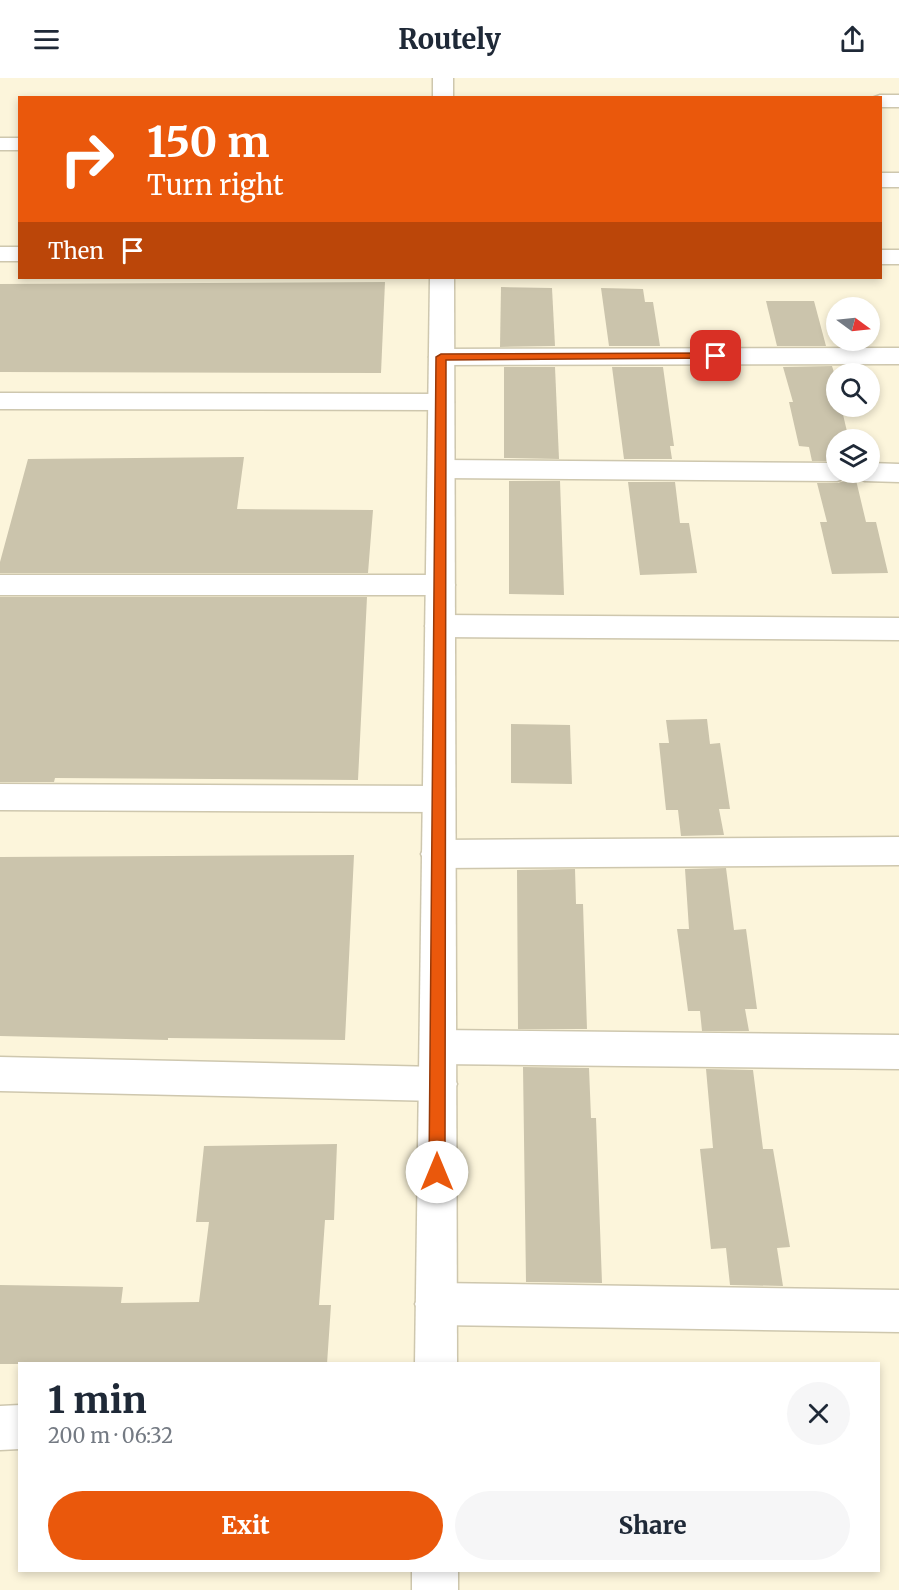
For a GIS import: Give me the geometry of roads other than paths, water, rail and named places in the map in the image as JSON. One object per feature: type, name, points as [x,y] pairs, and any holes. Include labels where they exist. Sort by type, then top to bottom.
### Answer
[{"type":"street","points":[[443,78],[443,96]]},
{"type":"street","points":[[882,101],[899,101]]},
{"type":"street","points":[[0,144],[18,144]]},
{"type":"street","points":[[882,180],[899,180]]},
{"type":"street","points":[[0,254],[18,254]]},
{"type":"street","points":[[882,257],[899,257]]},
{"type":"street","points":[[436,1362],[442,279]]},
{"type":"street","points":[[441,357],[899,356]]},
{"type":"street","points":[[0,401],[441,402]]},
{"type":"street","points":[[441,469],[826,472]]},
{"type":"street","points":[[880,472],[899,473]]},
{"type":"street","points":[[0,585],[441,585]]},
{"type":"street","points":[[440,626],[899,629]]},
{"type":"street","points":[[0,797],[439,799]]},
{"type":"street","points":[[438,854],[899,850]]},
{"type":"street","points":[[438,1047],[899,1052]]},
{"type":"street","points":[[0,1074],[438,1084]]},
{"type":"street","points":[[436,1304],[899,1311]]},
{"type":"street","points":[[0,1428],[18,1428]]},
{"type":"street","points":[[435,1572],[435,1590]]}]
